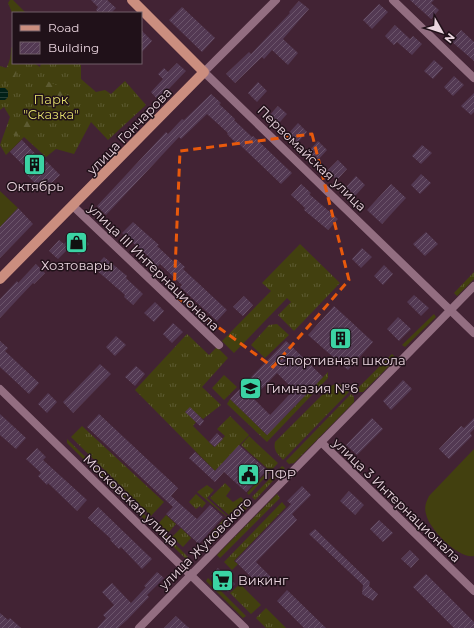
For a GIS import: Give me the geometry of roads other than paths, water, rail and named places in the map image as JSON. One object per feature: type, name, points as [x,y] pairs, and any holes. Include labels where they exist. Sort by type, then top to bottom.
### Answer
[{"type":"main road","name":"Первомайская улица","points":[[132,0],[204,72]]},
{"type":"main road","name":"улица Гончарова","points":[[0,279],[204,72]]},
{"type":"street","name":"улица Гончарова","points":[[204,72],[276,0]]},
{"type":"street","points":[[394,0],[474,78]]},
{"type":"street","name":"Первомайская улица","points":[[204,72],[474,333]]},
{"type":"street","name":"улица III Интернационала","points":[[73,206],[219,345]]},
{"type":"street","name":"улица Жуковского","points":[[138,628],[474,286]]},
{"type":"street","name":"Московская улица","points":[[0,389],[245,628]]},
{"type":"street","name":"улица 3 Интернационала","points":[[321,442],[474,591]]},
{"type":"place","name":"Октябрь","points":[[35,164]]},
{"type":"place","name":"Хозтовары","points":[[77,243]]},
{"type":"place","name":"Спортивная школа","points":[[341,338]]},
{"type":"place","name":"Гимназия №6","points":[[251,388]]},
{"type":"place","name":"ПФР","points":[[249,474]]},
{"type":"place","name":"Викинг","points":[[223,580]]},
{"type":"park label","name":"Парк \"Сказка\"","points":[[51,106]]}]
